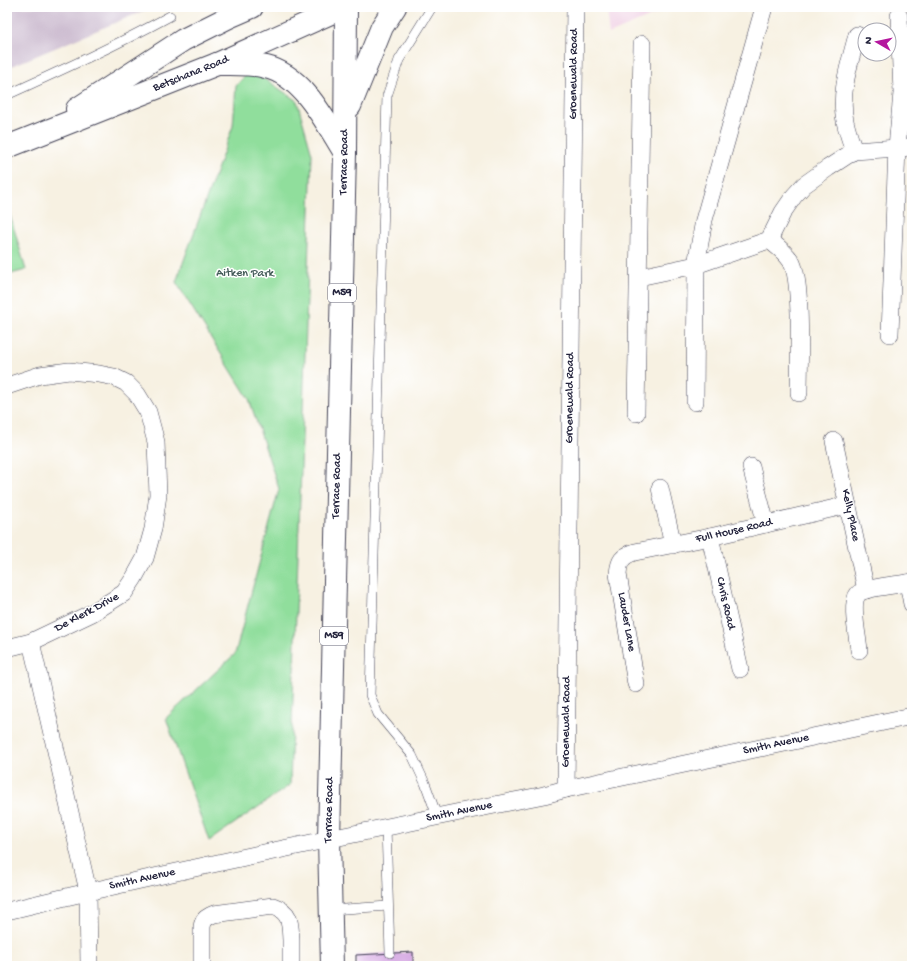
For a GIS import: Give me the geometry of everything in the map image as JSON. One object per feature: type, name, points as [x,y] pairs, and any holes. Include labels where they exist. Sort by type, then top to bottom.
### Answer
[{"type":"main road","name":"Betschana Road","points":[[36,136],[183,40],[252,7]]},
{"type":"main road","name":"Betschana Road","points":[[7,147],[217,64],[345,7]]},
{"type":"main road","name":"Terrace Road","points":[[332,966],[329,839],[346,118],[345,7]]},
{"type":"main road","points":[[346,118],[382,27],[395,7]]},
{"type":"main road","points":[[217,64],[249,64],[268,68],[284,74],[301,88],[315,106],[345,153]]},
{"type":"street","name":"Groenewald Road","points":[[566,789],[575,7]]},
{"type":"street","points":[[695,402],[696,265],[704,220],[713,185],[764,7]]},
{"type":"street","points":[[890,334],[904,147],[899,16]]},
{"type":"street","points":[[854,152],[844,121],[843,111],[844,90],[856,35]]},
{"type":"street","points":[[636,413],[642,44]]},
{"type":"street","points":[[639,277],[696,265],[769,240],[783,212],[804,185],[854,152],[904,147]]},
{"type":"street","points":[[769,240],[792,262],[796,275],[799,331],[799,393]]},
{"type":"street","name":"De Klerk Drive","points":[[7,386],[40,375],[69,372],[99,374],[114,377],[126,383],[136,394],[148,412],[156,442],[158,495],[153,529],[145,558],[124,593],[98,609],[30,642],[7,648]]},
{"type":"street","name":"Kelly Place","points":[[834,441],[866,590]]},
{"type":"street","points":[[751,467],[766,524]]},
{"type":"street","points":[[660,488],[672,544]]},
{"type":"street","name":"Full House Road","points":[[621,560],[626,555],[635,552],[710,537],[848,505]]},
{"type":"street","name":"Chris Road","points":[[710,537],[740,670]]},
{"type":"street","name":"Lauder Lane","points":[[621,560],[618,567],[618,574],[636,684]]},
{"type":"street","points":[[859,650],[854,603],[858,594],[866,590],[910,583],[912,604]]},
{"type":"street","points":[[30,642],[88,891],[89,966]]},
{"type":"street","name":"Smith Avenue","points":[[7,911],[88,891],[329,839],[544,795],[566,789],[912,716]]},
{"type":"street","points":[[202,966],[202,927],[203,922],[207,917],[214,914],[273,906],[281,909],[286,914],[290,922],[291,966]]},
{"type":"lane","points":[[432,7],[399,60],[387,96],[370,695],[378,714],[412,755],[425,783],[437,816]]},
{"type":"lane","points":[[7,95],[81,62],[170,16]]},
{"type":"lane","points":[[386,827],[390,953]]},
{"type":"lane","points":[[331,910],[388,906]]},
{"type":"shaded area","points":[[7,7],[153,7],[7,68]]},
{"type":"shaded area","points":[[606,7],[672,7],[609,34]]},
{"type":"green space","name":"Aitken Park","points":[[249,71],[271,83],[297,101],[312,154],[290,785],[209,841],[166,718],[235,654],[279,489],[249,399],[176,282],[233,126],[236,86]]},
{"type":"green space","points":[[7,205],[26,270],[7,275]]},
{"type":"building","points":[[413,952],[413,966],[356,966],[356,955]]}]
